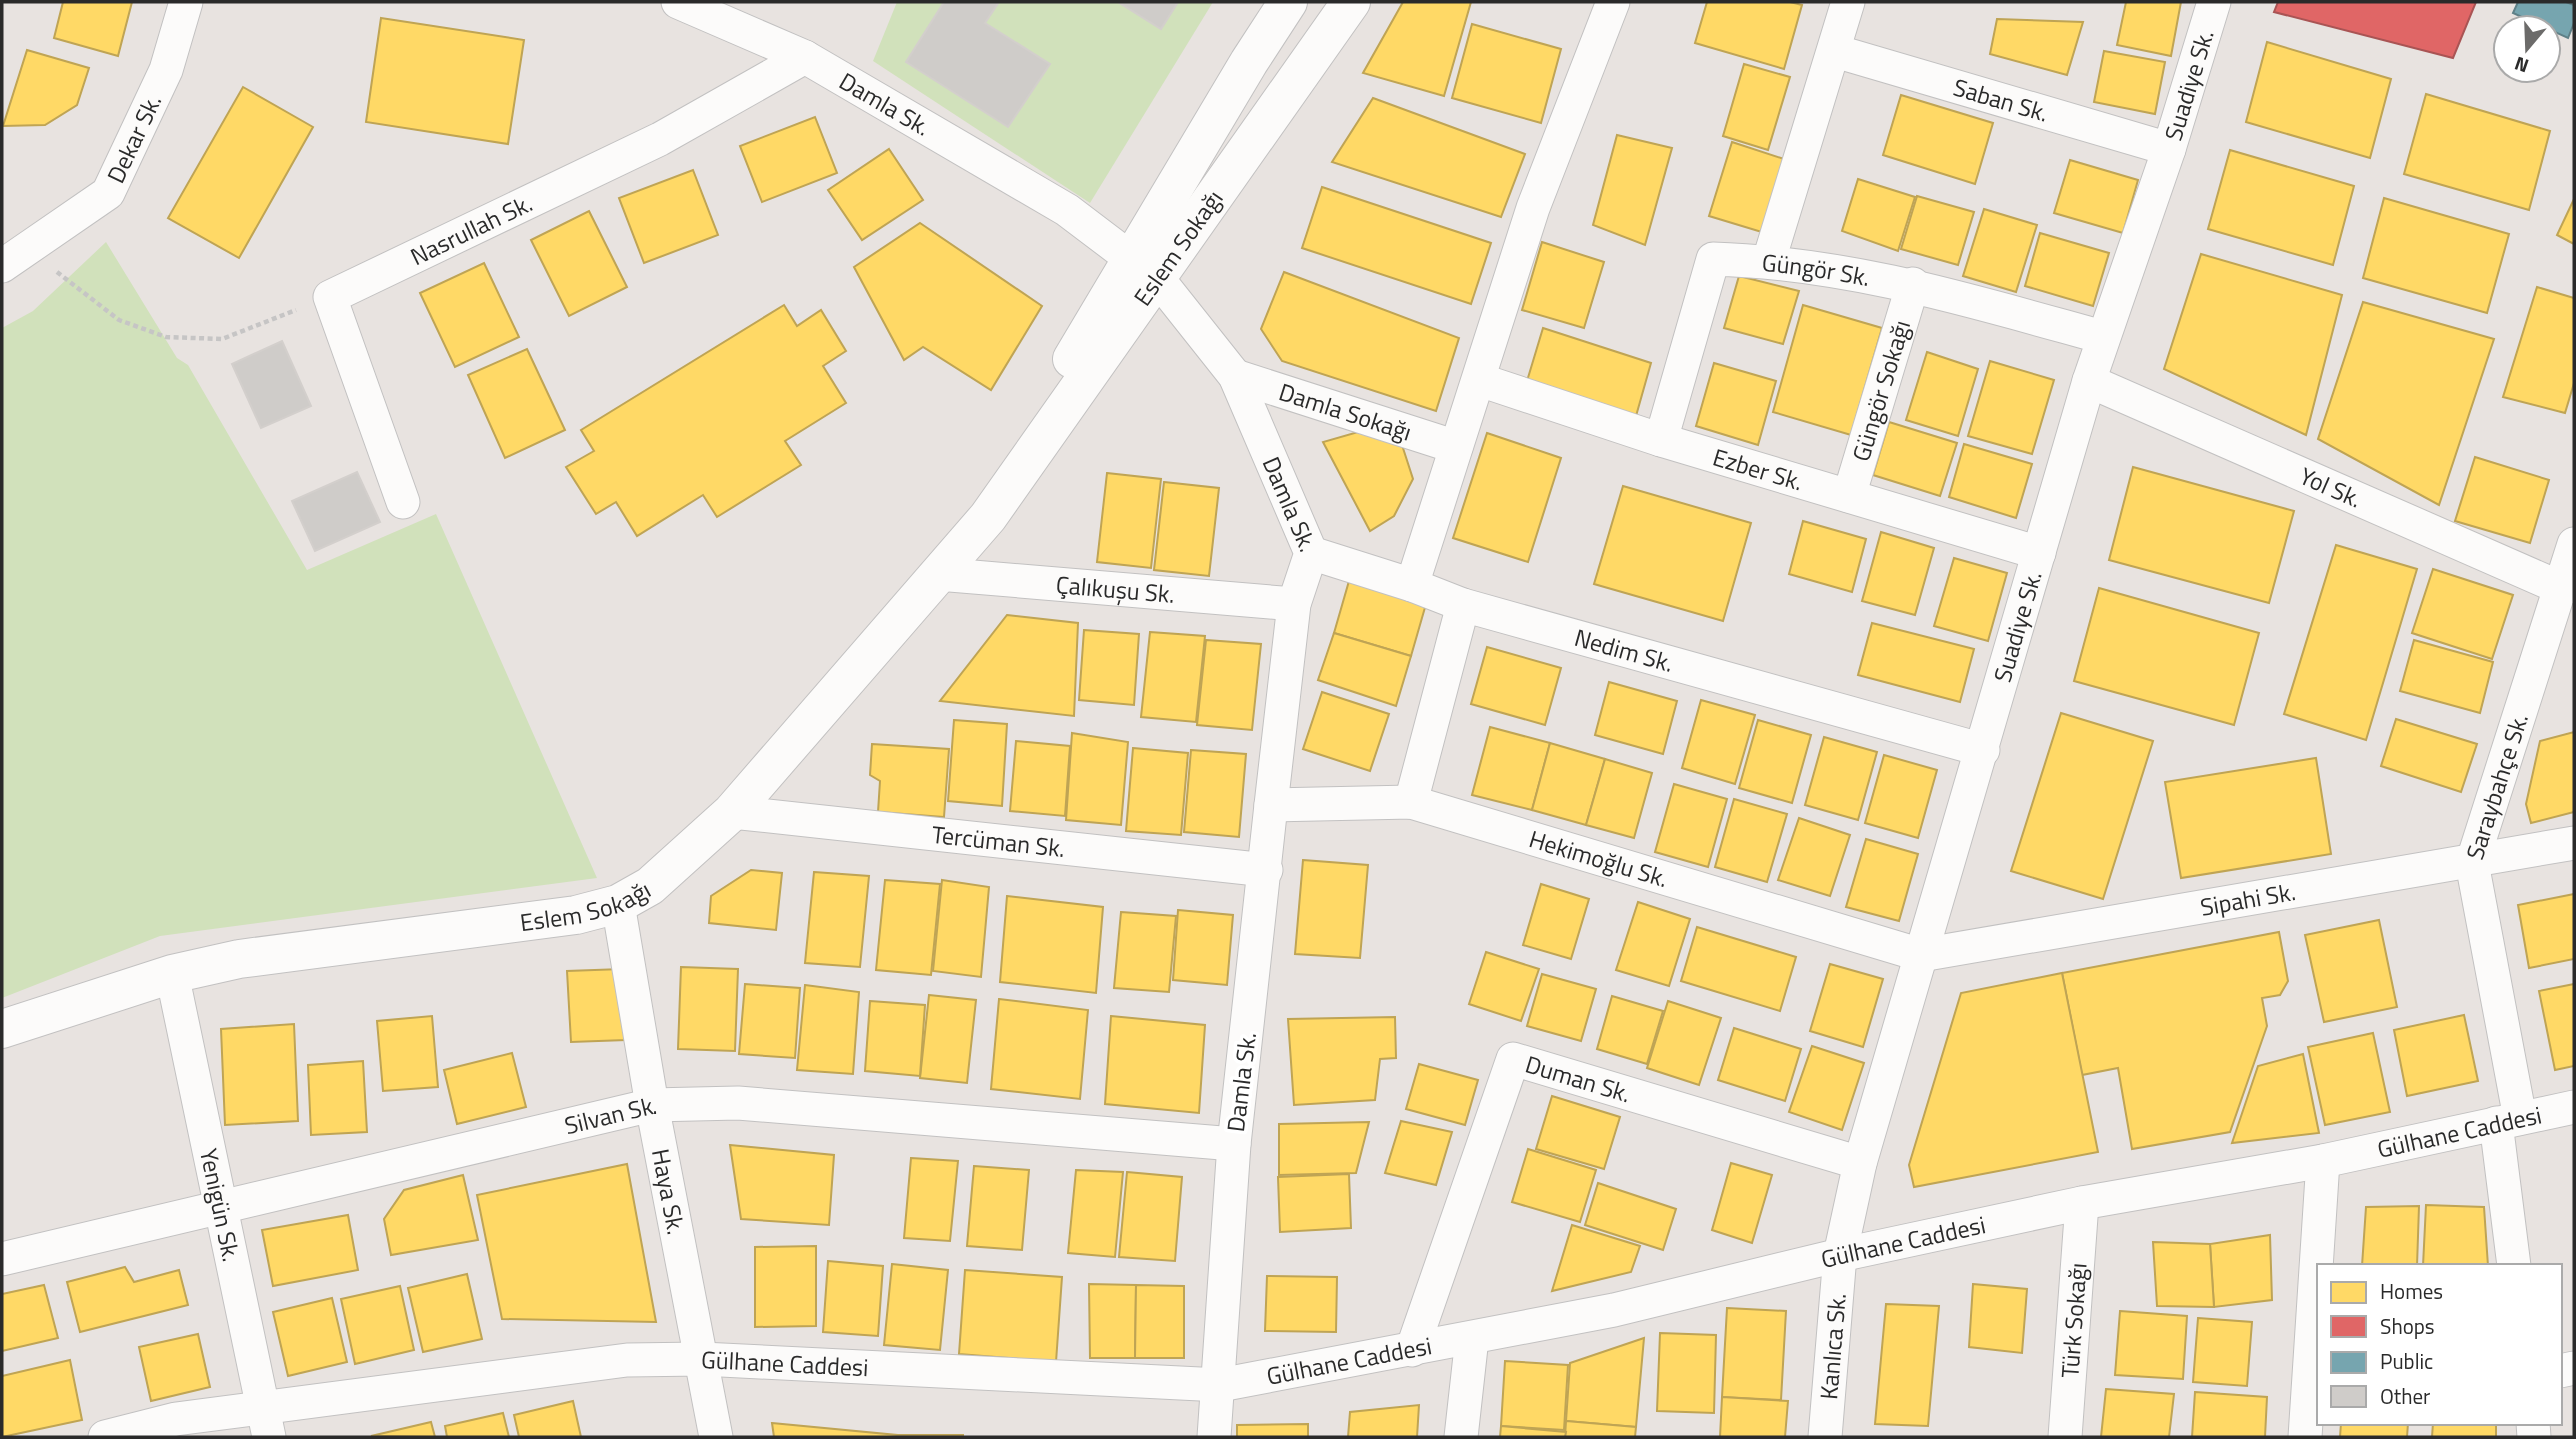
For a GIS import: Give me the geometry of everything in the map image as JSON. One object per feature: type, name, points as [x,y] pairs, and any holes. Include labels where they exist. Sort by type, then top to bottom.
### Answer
[{"type":"street","name":"Dekar Sk.","points":[[15,258],[108,193],[166,70],[186,2]]},
{"type":"street","name":"Damla Sk.","points":[[678,2],[805,57],[1067,210],[1145,269],[1235,376],[1311,553],[1294,604],[1271,806],[1234,1144],[1220,1385],[1214,1437]]},
{"type":"street","name":"Eslem Sokağı","points":[[1145,269],[1288,2]]},
{"type":"street","name":"Eslem Sokağı","points":[[2,1029],[172,974],[239,959],[576,915],[618,904],[650,887],[732,812],[988,517],[1005,492],[1078,348],[1145,269],[1351,2]]},
{"type":"street","points":[[1412,584],[1480,380],[1533,208],[1613,2]]},
{"type":"street","points":[[1769,260],[1848,2]]},
{"type":"street","name":"Suadiye Sk.","points":[[1840,1255],[1860,1163],[2102,337],[2169,149],[2214,2]]},
{"type":"street","name":"Saban Sk.","points":[[1835,51],[2169,149]]},
{"type":"street","name":"Nasrullah Sk.","points":[[330,297],[660,139],[805,57]]},
{"type":"street","name":"Güngör Sk.","points":[[1661,440],[1713,259],[1769,260],[1913,284],[2102,337]]},
{"type":"street","name":"Güngör Sokağı","points":[[1849,496],[1913,284]]},
{"type":"street","points":[[330,297],[403,502]]},
{"type":"street","name":"Damla Sokağı","points":[[1235,376],[1456,447]]},
{"type":"street","name":"Ezber Sk.","points":[[1480,380],[1661,440],[2039,553]]},
{"type":"street","name":"Yol Sk.","points":[[2089,381],[2568,587]]},
{"type":"street","name":"Saraybahçe Sk.","points":[[2514,1264],[2508,1121],[2472,863],[2568,587],[2574,544]]},
{"type":"street","name":"Nedim Sk.","points":[[1311,553],[1412,584],[1463,605],[1983,750]]},
{"type":"street","name":"Çalıkuşu Sk.","points":[[938,574],[1294,604]]},
{"type":"street","points":[[1411,802],[1463,605]]},
{"type":"street","name":"Hekimoğlu Sk.","points":[[1271,806],[1411,802],[1921,955]]},
{"type":"street","name":"Tercüman Sk.","points":[[732,812],[1266,870]]},
{"type":"street","name":"Sipahi Sk.","points":[[1921,955],[2472,863],[2574,843]]},
{"type":"street","name":"Haya Sk.","points":[[618,904],[652,1105],[716,1437]]},
{"type":"street","name":"Yenigün Sk.","points":[[172,974],[223,1206],[266,1423]]},
{"type":"street","name":"Duman Sk.","points":[[1412,1350],[1513,1059],[1860,1163]]},
{"type":"street","name":"Silvan Sk.","points":[[2,1259],[652,1105],[738,1103],[1234,1144]]},
{"type":"street","name":"Gülhane Caddesi","points":[[105,1437],[176,1419],[266,1423],[627,1360],[702,1359],[1220,1385],[1614,1311],[1840,1255],[2081,1203],[2323,1161],[2574,1107]]},
{"type":"street","points":[[2305,1437],[2323,1161]]},
{"type":"street","name":"Türk Sokağı","points":[[2065,1437],[2081,1203]]},
{"type":"street","name":"Kanlıca Sk.","points":[[1825,1437],[1840,1255]]},
{"type":"street","points":[[1461,1437],[1472,1338]]},
{"type":"path","points":[[15,258],[119,320],[166,337],[222,339],[330,297]]},
{"type":"green space","points":[[897,2],[1213,2],[1090,203],[873,61]]},
{"type":"green space","points":[[106,242],[177,358],[188,365],[307,570],[436,514],[597,878],[160,936],[2,998],[2,328],[33,311]]},
{"type":"building: Homes","points":[[63,2],[132,2],[118,56],[54,38]]},
{"type":"building: Homes","points":[[1403,2],[1471,2],[1444,96],[1363,73]]},
{"type":"building: Homes","points":[[1707,2],[1790,2],[1802,5],[1784,69],[1695,43]]},
{"type":"building: Homes","points":[[2126,2],[2181,2],[2171,56],[2117,45]]},
{"type":"building: Homes","points":[[381,18],[524,40],[508,144],[366,122]]},
{"type":"building: Homes","points":[[1997,19],[2083,22],[2067,75],[1990,54]]},
{"type":"building: Homes","points":[[1472,24],[1561,49],[1541,123],[1452,98]]},
{"type":"building: Homes","points":[[2267,42],[2391,79],[2370,158],[2246,122]]},
{"type":"building: Homes","points":[[27,50],[89,68],[77,105],[45,125],[3,126]]},
{"type":"building: Homes","points":[[2104,51],[2165,62],[2155,114],[2094,102]]},
{"type":"building: Homes","points":[[1744,64],[1790,77],[1768,150],[1723,136]]},
{"type":"building: Homes","points":[[243,87],[313,127],[239,258],[168,218]]},
{"type":"building: Homes","points":[[2426,94],[2550,131],[2529,210],[2404,174]]},
{"type":"building: Homes","points":[[1901,95],[1993,123],[1975,184],[1883,155]]},
{"type":"building: Homes","points":[[1373,98],[1525,154],[1501,217],[1332,162]]},
{"type":"building: Homes","points":[[815,117],[837,173],[762,202],[740,146]]},
{"type":"building: Homes","points":[[1617,135],[1672,148],[1645,245],[1593,225]]},
{"type":"building: Homes","points":[[1732,142],[1787,160],[1765,233],[1709,216]]},
{"type":"building: Homes","points":[[889,149],[923,200],[862,240],[828,190]]},
{"type":"building: Homes","points":[[2230,150],[2354,186],[2333,265],[2208,229]]},
{"type":"building: Homes","points":[[2070,160],[2138,180],[2123,233],[2054,213]]},
{"type":"building: Homes","points":[[693,170],[718,235],[644,263],[619,198]]},
{"type":"building: Homes","points":[[1858,179],[1915,197],[1898,251],[1842,231]]},
{"type":"building: Homes","points":[[1322,187],[1491,243],[1471,304],[1302,248]]},
{"type":"building: Homes","points":[[1917,196],[1974,212],[1958,265],[1901,249]]},
{"type":"building: Homes","points":[[2384,198],[2509,234],[2487,313],[2363,278]]},
{"type":"building: Homes","points":[[2574,199],[2574,244],[2557,235]]},
{"type":"building: Homes","points":[[1984,209],[2037,225],[2016,292],[1963,276]]},
{"type":"building: Homes","points":[[589,211],[627,287],[569,316],[531,240]]},
{"type":"building: Homes","points":[[920,223],[1042,306],[991,390],[923,347],[904,360],[854,267]]},
{"type":"building: Homes","points":[[2040,233],[2109,253],[2093,306],[2025,286]]},
{"type":"building: Homes","points":[[1542,242],[1604,262],[1584,328],[1522,310]]},
{"type":"building: Homes","points":[[2201,254],[2342,295],[2306,435],[2164,369]]},
{"type":"building: Homes","points":[[484,263],[519,337],[455,367],[420,293]]},
{"type":"building: Homes","points":[[1284,272],[1459,338],[1436,411],[1282,361],[1261,329]]},
{"type":"building: Homes","points":[[1739,276],[1799,291],[1783,344],[1724,328]]},
{"type":"building: Homes","points":[[2537,287],[2574,298],[2574,383],[2565,413],[2503,397]]},
{"type":"building: Homes","points":[[2363,302],[2494,339],[2439,505],[2318,439]]},
{"type":"building: Homes","points":[[784,305],[797,326],[821,310],[846,351],[823,366],[846,403],[785,441],[801,465],[717,517],[703,495],[637,536],[616,502],[596,514],[566,467],[594,451],[581,430]]},
{"type":"building: Homes","points":[[1803,305],[1882,328],[1851,435],[1773,412]]},
{"type":"building: Homes","points":[[1543,328],[1651,363],[1636,416],[1527,381]]},
{"type":"building: Homes","points":[[527,349],[565,430],[505,458],[468,375]]},
{"type":"building: Homes","points":[[1927,352],[1978,369],[1958,436],[1906,420]]},
{"type":"building: Homes","points":[[1990,361],[2054,380],[2032,454],[1968,436]]},
{"type":"building: Homes","points":[[1714,363],[1776,381],[1758,445],[1696,426]]},
{"type":"building: Homes","points":[[1889,422],[1957,443],[1940,496],[1873,475]]},
{"type":"building: Homes","points":[[1358,432],[1402,445],[1413,479],[1394,516],[1370,531],[1323,442]]},
{"type":"building: Homes","points":[[1487,433],[1561,458],[1528,562],[1453,538]]},
{"type":"building: Homes","points":[[1964,444],[2032,464],[2016,518],[1949,497]]},
{"type":"building: Homes","points":[[2475,457],[2549,480],[2530,543],[2455,521]]},
{"type":"building: Homes","points":[[2133,467],[2294,511],[2269,603],[2109,560]]},
{"type":"building: Homes","points":[[1107,473],[1161,479],[1151,568],[1097,562]]},
{"type":"building: Homes","points":[[1164,482],[1219,488],[1209,576],[1154,570]]},
{"type":"building: Homes","points":[[1623,486],[1751,523],[1723,621],[1594,584]]},
{"type":"building: Homes","points":[[1803,521],[1866,539],[1852,592],[1789,574]]},
{"type":"building: Homes","points":[[1881,532],[1934,548],[1915,615],[1862,601]]},
{"type":"building: Homes","points":[[2336,545],[2417,569],[2366,740],[2284,714]]},
{"type":"building: Homes","points":[[1954,558],[2007,573],[1988,641],[1934,626]]},
{"type":"building: Homes","points":[[2433,569],[2513,595],[2492,659],[2412,633]]},
{"type":"building: Homes","points":[[1349,581],[1426,604],[1411,656],[1334,633]]},
{"type":"building: Homes","points":[[2099,588],[2259,633],[2234,725],[2074,681]]},
{"type":"building: Homes","points":[[1007,615],[1078,623],[1074,716],[940,701]]},
{"type":"building: Homes","points":[[1872,623],[1974,649],[1960,702],[1858,675]]},
{"type":"building: Homes","points":[[1084,630],[1139,634],[1134,705],[1079,700]]},
{"type":"building: Homes","points":[[1150,632],[1205,636],[1196,722],[1141,717]]},
{"type":"building: Homes","points":[[1334,633],[1411,656],[1396,706],[1318,680]]},
{"type":"building: Homes","points":[[1206,640],[1261,644],[1252,730],[1197,725]]},
{"type":"building: Homes","points":[[2414,640],[2493,662],[2480,713],[2400,691]]},
{"type":"building: Homes","points":[[1487,647],[1561,668],[1545,725],[1471,704]]},
{"type":"building: Homes","points":[[1609,682],[1677,701],[1663,754],[1595,735]]},
{"type":"building: Homes","points":[[1322,692],[1389,714],[1370,771],[1303,749]]},
{"type":"building: Homes","points":[[1701,700],[1755,715],[1735,784],[1682,768]]},
{"type":"building: Homes","points":[[2061,713],[2153,741],[2103,899],[2011,871]]},
{"type":"building: Homes","points":[[2396,719],[2477,744],[2461,792],[2381,766]]},
{"type":"building: Homes","points":[[954,720],[1007,724],[1002,806],[948,801]]},
{"type":"building: Homes","points":[[1758,720],[1811,735],[1792,803],[1739,788]]},
{"type":"building: Homes","points":[[1490,727],[1550,743],[1532,810],[1472,795]]},
{"type":"building: Homes","points":[[2574,732],[2574,812],[2531,823],[2526,804],[2540,741]]},
{"type":"building: Homes","points":[[1072,733],[1128,742],[1121,825],[1066,820]]},
{"type":"building: Homes","points":[[1824,737],[1877,752],[1858,820],[1805,805]]},
{"type":"building: Homes","points":[[1016,741],[1070,746],[1065,816],[1010,811]]},
{"type":"building: Homes","points":[[1550,743],[1605,759],[1586,825],[1532,810]]},
{"type":"building: Homes","points":[[872,744],[949,749],[944,817],[878,812],[880,781],[870,775]]},
{"type":"building: Homes","points":[[1133,748],[1188,753],[1181,835],[1126,831]]},
{"type":"building: Homes","points":[[1191,750],[1246,754],[1239,837],[1184,832]]},
{"type":"building: Homes","points":[[1884,755],[1937,770],[1918,838],[1865,823]]},
{"type":"building: Homes","points":[[2316,758],[2331,854],[2181,878],[2165,782]]},
{"type":"building: Homes","points":[[1605,759],[1652,773],[1634,838],[1586,825]]},
{"type":"building: Homes","points":[[1674,784],[1727,799],[1708,867],[1655,852]]},
{"type":"building: Homes","points":[[1734,799],[1787,814],[1767,882],[1715,867]]},
{"type":"building: Homes","points":[[1799,818],[1850,835],[1830,896],[1778,880]]},
{"type":"building: Homes","points":[[1866,839],[1918,854],[1899,921],[1846,907]]},
{"type":"building: Homes","points":[[1303,860],[1368,865],[1360,958],[1295,954]]},
{"type":"building: Homes","points":[[751,870],[782,873],[776,930],[709,923],[711,896]]},
{"type":"building: Homes","points":[[814,872],[869,876],[860,967],[805,963]]},
{"type":"building: Homes","points":[[885,880],[940,884],[931,975],[876,970]]},
{"type":"building: Homes","points":[[942,880],[989,887],[981,977],[933,971]]},
{"type":"building: Homes","points":[[1541,884],[1589,899],[1571,959],[1523,945]]},
{"type":"building: Homes","points":[[2574,894],[2574,959],[2529,968],[2518,905]]},
{"type":"building: Homes","points":[[1007,896],[1103,907],[1096,993],[1000,982]]},
{"type":"building: Homes","points":[[1638,902],[1690,919],[1669,986],[1616,970]]},
{"type":"building: Homes","points":[[1178,910],[1233,915],[1227,985],[1173,980]]},
{"type":"building: Homes","points":[[1121,912],[1176,916],[1169,992],[1114,988]]},
{"type":"building: Homes","points":[[2379,920],[2397,1007],[2324,1022],[2305,935]]},
{"type":"building: Homes","points":[[1697,927],[1796,957],[1780,1011],[1681,981]]},
{"type":"building: Homes","points":[[2279,932],[2288,981],[2280,995],[2262,998],[2267,1026],[2230,1132],[2132,1149],[2118,1068],[2082,1075],[2062,973]]},
{"type":"building: Homes","points":[[1486,952],[1539,969],[1521,1021],[1469,1004]]},
{"type":"building: Homes","points":[[1830,964],[1883,979],[1863,1047],[1810,1031]]},
{"type":"building: Homes","points":[[681,967],[738,969],[735,1051],[678,1049]]},
{"type":"building: Homes","points":[[622,969],[626,1040],[571,1042],[567,971]]},
{"type":"building: Homes","points":[[2062,973],[2098,1152],[1914,1187],[1909,1165],[1961,993]]},
{"type":"building: Homes","points":[[1542,974],[1596,989],[1581,1041],[1527,1026]]},
{"type":"building: Homes","points":[[745,984],[800,988],[795,1058],[739,1054]]},
{"type":"building: Homes","points":[[2574,984],[2574,1066],[2555,1070],[2539,991]]},
{"type":"building: Homes","points":[[805,985],[859,992],[853,1074],[797,1070]]},
{"type":"building: Homes","points":[[929,995],[976,1000],[967,1083],[920,1078]]},
{"type":"building: Homes","points":[[1612,996],[1663,1011],[1647,1064],[1597,1049]]},
{"type":"building: Homes","points":[[999,999],[1088,1010],[1080,1099],[991,1089]]},
{"type":"building: Homes","points":[[870,1001],[925,1005],[920,1076],[865,1071]]},
{"type":"building: Homes","points":[[1668,1001],[1721,1018],[1699,1085],[1647,1068]]},
{"type":"building: Homes","points":[[2464,1015],[2478,1081],[2407,1096],[2394,1030]]},
{"type":"building: Homes","points":[[432,1016],[438,1087],[383,1091],[377,1021]]},
{"type":"building: Homes","points":[[1111,1016],[1205,1025],[1199,1113],[1105,1104]]},
{"type":"building: Homes","points":[[1395,1017],[1396,1058],[1380,1059],[1375,1100],[1294,1105],[1288,1019]]},
{"type":"building: Homes","points":[[294,1024],[298,1121],[225,1125],[221,1029]]},
{"type":"building: Homes","points":[[1734,1028],[1801,1049],[1785,1101],[1718,1080]]},
{"type":"building: Homes","points":[[2373,1033],[2390,1112],[2325,1125],[2308,1047]]},
{"type":"building: Homes","points":[[1812,1046],[1864,1063],[1842,1130],[1789,1112]]},
{"type":"building: Homes","points":[[512,1053],[526,1107],[457,1124],[444,1070]]},
{"type":"building: Homes","points":[[2303,1054],[2319,1133],[2232,1143],[2258,1066]]},
{"type":"building: Homes","points":[[363,1061],[367,1132],[311,1135],[308,1065]]},
{"type":"building: Homes","points":[[1419,1064],[1478,1080],[1465,1125],[1406,1109]]},
{"type":"building: Homes","points":[[1552,1096],[1620,1117],[1604,1169],[1536,1149]]},
{"type":"building: Homes","points":[[1401,1121],[1452,1132],[1436,1185],[1385,1173]]},
{"type":"building: Homes","points":[[1369,1122],[1356,1173],[1279,1175],[1279,1124]]},
{"type":"building: Homes","points":[[730,1145],[834,1155],[829,1225],[741,1219]]},
{"type":"building: Homes","points":[[1528,1149],[1596,1170],[1580,1222],[1512,1202]]},
{"type":"building: Homes","points":[[911,1158],[958,1161],[950,1241],[904,1238]]},
{"type":"building: Homes","points":[[1731,1163],[1772,1175],[1752,1243],[1712,1230]]},
{"type":"building: Homes","points":[[627,1164],[656,1322],[502,1319],[477,1195]]},
{"type":"building: Homes","points":[[974,1166],[1029,1170],[1022,1250],[967,1246]]},
{"type":"building: Homes","points":[[1076,1170],[1123,1172],[1115,1257],[1068,1253]]},
{"type":"building: Homes","points":[[1127,1172],[1182,1177],[1175,1261],[1119,1257]]},
{"type":"building: Homes","points":[[1349,1174],[1351,1228],[1280,1232],[1278,1177]]},
{"type":"building: Homes","points":[[463,1175],[478,1240],[391,1255],[384,1219],[404,1190]]},
{"type":"building: Homes","points":[[1598,1183],[1676,1209],[1663,1250],[1585,1225]]},
{"type":"building: Homes","points":[[2426,1205],[2484,1207],[2488,1264],[2423,1264]]},
{"type":"building: Homes","points":[[2419,1206],[2417,1264],[2362,1264],[2366,1207]]},
{"type":"building: Homes","points":[[348,1215],[358,1270],[273,1286],[262,1230]]},
{"type":"building: Homes","points":[[1572,1225],[1640,1246],[1631,1272],[1552,1291]]},
{"type":"building: Homes","points":[[2270,1235],[2272,1300],[2214,1307],[2210,1244]]},
{"type":"building: Homes","points":[[2153,1242],[2210,1244],[2214,1307],[2157,1306]]},
{"type":"building: Homes","points":[[816,1246],[816,1326],[755,1327],[755,1247]]},
{"type":"building: Homes","points":[[828,1261],[883,1266],[878,1336],[823,1332]]},
{"type":"building: Homes","points":[[892,1264],[948,1270],[940,1350],[884,1345]]},
{"type":"building: Homes","points":[[125,1267],[134,1282],[179,1270],[188,1305],[80,1332],[67,1282]]},
{"type":"building: Homes","points":[[965,1270],[1062,1277],[1056,1362],[959,1354]]},
{"type":"building: Homes","points":[[467,1274],[482,1339],[423,1352],[408,1288]]},
{"type":"building: Homes","points":[[1267,1276],[1337,1277],[1336,1332],[1265,1331]]},
{"type":"building: Homes","points":[[1089,1284],[1136,1285],[1135,1358],[1090,1358]]},
{"type":"building: Homes","points":[[1973,1284],[2027,1289],[2022,1353],[1969,1347]]},
{"type":"building: Homes","points":[[44,1285],[58,1338],[2,1351],[2,1294]]},
{"type":"building: Homes","points":[[1136,1285],[1184,1286],[1184,1358],[1135,1358]]},
{"type":"building: Homes","points":[[400,1286],[414,1350],[355,1364],[341,1299]]},
{"type":"building: Homes","points":[[332,1298],[347,1362],[288,1376],[273,1312]]},
{"type":"building: Homes","points":[[1886,1304],[1939,1306],[1928,1426],[1875,1424]]},
{"type":"building: Homes","points":[[1727,1308],[1786,1311],[1781,1400],[1722,1397]]},
{"type":"building: Homes","points":[[2120,1311],[2187,1316],[2183,1379],[2115,1375]]},
{"type":"building: Homes","points":[[2198,1318],[2252,1322],[2247,1386],[2193,1382]]},
{"type":"building: Homes","points":[[1660,1333],[1716,1335],[1714,1413],[1657,1411]]},
{"type":"building: Homes","points":[[198,1334],[210,1387],[151,1401],[139,1347]]},
{"type":"building: Homes","points":[[1644,1338],[1636,1427],[1566,1421],[1570,1363]]},
{"type":"building: Homes","points":[[70,1360],[82,1420],[2,1437],[2,1376]]},
{"type":"building: Homes","points":[[1505,1361],[1568,1365],[1564,1430],[1501,1426]]},
{"type":"building: Homes","points":[[2106,1389],[2174,1394],[2169,1437],[2101,1437]]},
{"type":"building: Homes","points":[[2195,1392],[2267,1397],[2265,1437],[2192,1437]]},
{"type":"building: Homes","points":[[1722,1397],[1788,1401],[1785,1437],[1720,1437]]},
{"type":"building: Homes","points":[[573,1401],[581,1437],[519,1437],[514,1415]]},
{"type":"building: Homes","points":[[1419,1405],[1417,1437],[1348,1437],[1350,1412]]},
{"type":"building: Homes","points":[[503,1413],[509,1437],[447,1437],[445,1426]]},
{"type":"building: Homes","points":[[1566,1421],[1636,1427],[1635,1437],[1565,1437]]},
{"type":"building: Homes","points":[[431,1422],[435,1437],[371,1436]]},
{"type":"building: Homes","points":[[772,1423],[897,1435],[897,1437],[774,1437]]},
{"type":"building: Homes","points":[[1308,1424],[1308,1437],[1237,1437],[1237,1425]]},
{"type":"building: Homes","points":[[2341,1425],[2408,1425],[2407,1437],[2340,1437]]},
{"type":"building: Homes","points":[[2433,1425],[2496,1425],[2496,1437],[2432,1437]]},
{"type":"building: Homes","points":[[1501,1426],[1566,1432],[1565,1437],[1500,1437]]},
{"type":"building: Homes","points":[[897,1435],[964,1435],[897,1437]]},
{"type":"building: Shops","points":[[2278,2],[2476,2],[2453,58],[2274,12]]},
{"type":"building: Public","points":[[2518,2],[2566,2],[2574,5],[2574,23],[2568,38],[2562,35],[2562,14],[2513,13]]},
{"type":"building: Other","points":[[944,2],[999,2],[985,23],[1050,64],[1008,127],[906,62]]},
{"type":"building: Other","points":[[1118,2],[1178,2],[1161,29]]},
{"type":"building: Other","points":[[282,341],[311,406],[261,428],[232,364]]},
{"type":"building: Other","points":[[357,472],[380,522],[315,551],[292,501]]}]
